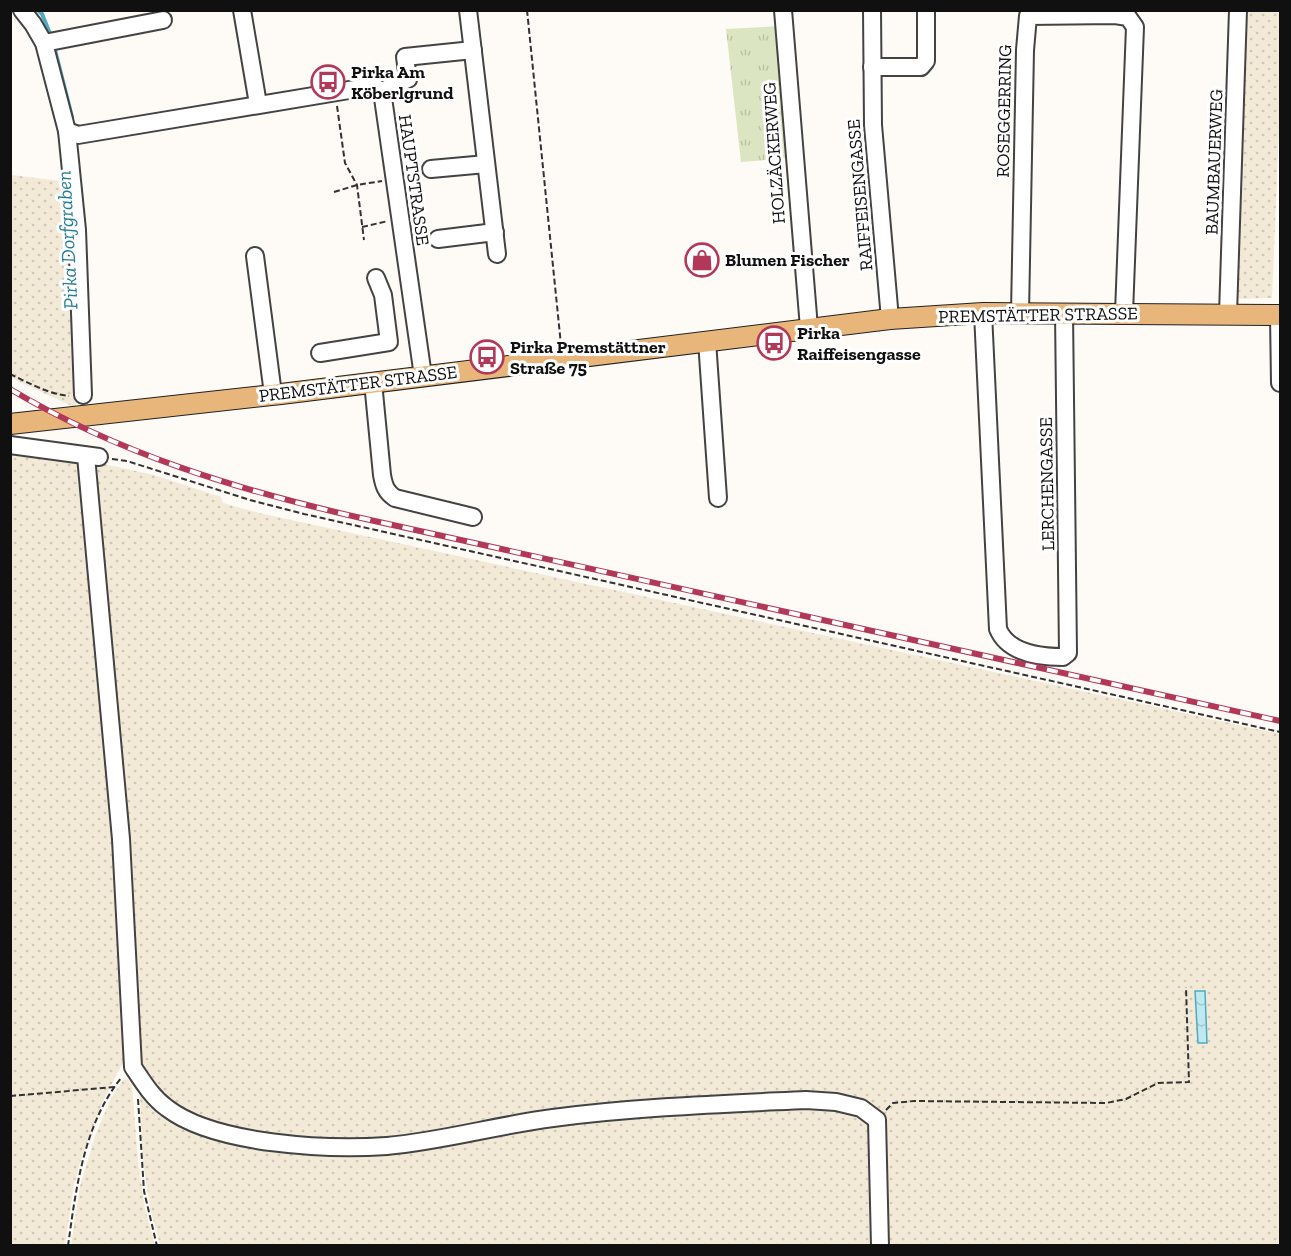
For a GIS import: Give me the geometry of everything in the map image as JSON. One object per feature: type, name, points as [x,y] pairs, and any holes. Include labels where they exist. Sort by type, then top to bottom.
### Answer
[{"type":"main road","name":"PREMSTÄTTER STRASSE","points":[[10,424],[890,319],[983,313],[1280,315]]},
{"type":"street","points":[[22,10],[51,42],[73,133],[83,395]]},
{"type":"street","points":[[243,10],[258,104]]},
{"type":"street","points":[[468,10],[497,254]]},
{"type":"street","name":"HOLZÄCKERWEG","points":[[783,10],[808,328]]},
{"type":"street","name":"RAIFFEISENGASSE","points":[[872,10],[873,125],[890,319]]},
{"type":"street","points":[[872,67],[921,67],[926,61],[926,10]]},
{"type":"street","name":"BAUMBAUERWEG","points":[[1228,314],[1238,10]]},
{"type":"street","name":"ROSEGGERRING","points":[[1020,313],[1024,50],[1028,13],[1132,16],[1135,27],[1124,313]]},
{"type":"street","points":[[51,42],[163,20]]},
{"type":"street","points":[[73,133],[373,86],[382,91],[408,79],[405,57],[473,50]]},
{"type":"street","name":"HAUPTSTRASSE","points":[[382,91],[423,376]]},
{"type":"street","points":[[431,169],[486,164]]},
{"type":"street","points":[[438,239],[495,232]]},
{"type":"street","points":[[255,256],[273,394]]},
{"type":"street","points":[[320,353],[390,342],[383,295],[376,278]]},
{"type":"street","points":[[383,295],[410,290]]},
{"type":"street","name":"LERCHENGASSE","points":[[983,313],[998,629],[1003,640],[1016,649],[1056,657],[1062,657],[1068,653],[1064,313]]},
{"type":"street","points":[[1280,315],[1281,383]]},
{"type":"street","points":[[707,341],[718,498]]},
{"type":"street","points":[[373,382],[382,475],[384,486],[389,494],[395,498],[473,517]]},
{"type":"street","points":[[10,445],[91,456],[121,839],[135,1071],[152,1095],[168,1109],[207,1128],[259,1141],[316,1146],[389,1146],[551,1118],[626,1110],[806,1100],[836,1102],[861,1108],[877,1120],[880,1245]]},
{"type":"path","points":[[527,10],[562,359]]},
{"type":"path","points":[[335,92],[345,164],[357,185],[364,240]]},
{"type":"path","points":[[334,192],[357,185],[394,180]]},
{"type":"path","points":[[362,227],[399,219]]},
{"type":"path","points":[[10,374],[59,395],[83,395]]},
{"type":"path","points":[[91,456],[127,461],[250,500],[304,514],[1281,732]]},
{"type":"path","points":[[877,1120],[894,1103],[914,1101],[1106,1103],[1126,1099],[1158,1083],[1188,1082],[1186,987]]},
{"type":"path","points":[[68,1245],[77,1185],[84,1156],[99,1115],[115,1087],[135,1071]]},
{"type":"path","points":[[135,1071],[144,1191],[157,1245]]},
{"type":"path","points":[[10,1096],[115,1087]]},
{"type":"shaded area","points":[[1243,11],[1280,11],[1280,104],[1272,298],[1231,299]]},
{"type":"shaded area","points":[[11,175],[69,182],[76,408],[11,378]]},
{"type":"shaded area","points":[[11,453],[72,462],[80,471],[115,861],[125,1059],[105,1097],[82,1156],[74,1185],[65,1245],[11,1246]]},
{"type":"shaded area","points":[[95,462],[154,475],[221,497],[223,503],[259,513],[1280,734],[1280,1245],[160,1245],[150,1208],[143,1161],[140,1093],[91,469]]},
{"type":"shaded area","points":[[128,1079],[132,1085],[138,1161],[145,1209],[155,1245],[71,1245],[80,1186],[95,1136],[111,1098],[123,1080]]},
{"type":"green space","points":[[780,26],[791,158],[741,162],[726,29]]},
{"type":"water","points":[[1195,991],[1205,991],[1207,1043],[1198,1043]]},
{"type":"waterway","name":"Pirka Dorfgraben","points":[[38,10],[51,36]]},
{"type":"waterway","name":"Pirka Dorfgraben","points":[[54,46],[72,117]]},
{"type":"railway","points":[[10,389],[94,433],[137,451],[225,482],[315,507],[1280,721]]},
{"type":"place","name":"Pirka Am Köberlgrund","points":[[328,82]]},
{"type":"place","name":"Blumen Fischer","points":[[702,260]]},
{"type":"place","name":"Pirka Raiffeisengasse","points":[[774,343]]},
{"type":"place","name":"Pirka Premstättner Straße 75","points":[[487,357]]}]
